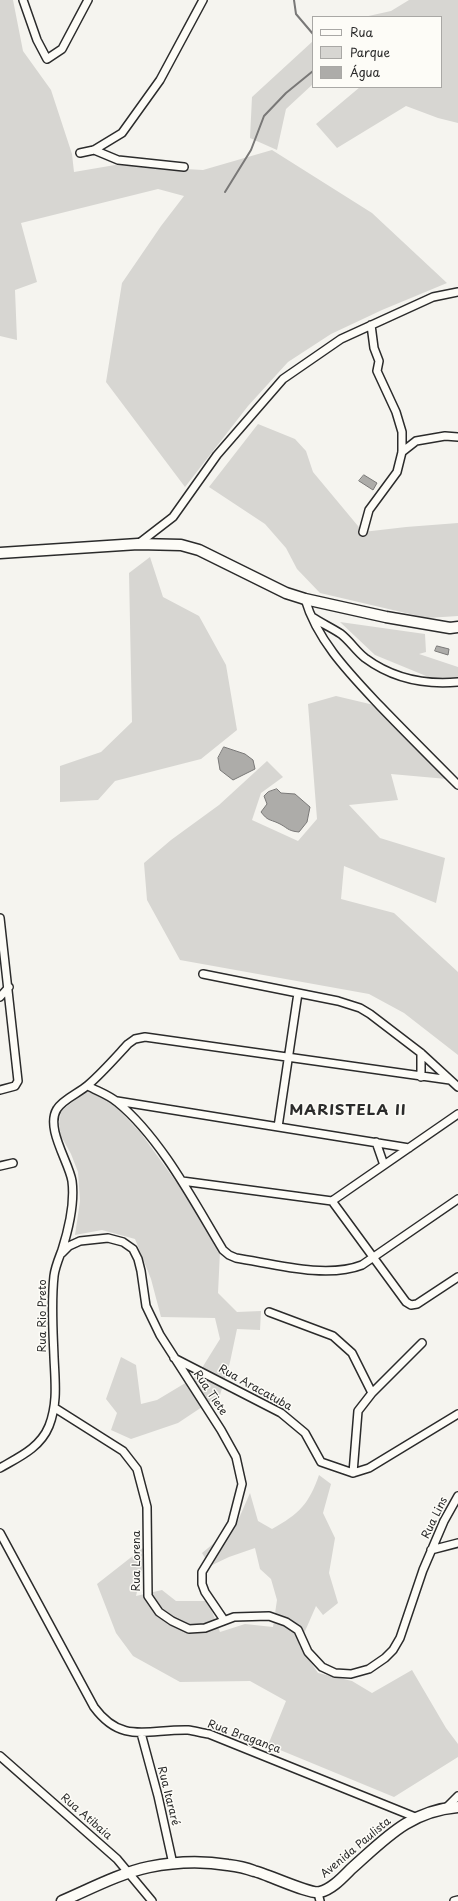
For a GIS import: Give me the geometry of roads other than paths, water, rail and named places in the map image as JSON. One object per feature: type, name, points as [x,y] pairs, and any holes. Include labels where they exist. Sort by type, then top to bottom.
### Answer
[{"type":"main road","points":[[0,554],[138,544],[181,545],[198,550],[286,593],[306,599],[386,617],[450,628],[458,627]]},
{"type":"main road","name":"Avenida Paulista","points":[[62,1901],[149,1867],[200,1862],[228,1865],[252,1870],[320,1897],[398,1828],[415,1817],[446,1808],[458,1807]]},
{"type":"street","points":[[23,0],[37,40],[47,59],[62,48],[88,0]]},
{"type":"street","points":[[80,153],[94,150],[122,133],[160,80],[203,0]]},
{"type":"street","points":[[94,150],[118,160],[184,167]]},
{"type":"street","points":[[138,544],[173,517],[217,455],[283,379],[341,339],[433,297],[458,292]]},
{"type":"street","points":[[363,532],[369,510],[397,472],[402,452],[402,432],[396,412],[377,371],[379,361],[374,348],[371,325]]},
{"type":"street","points":[[402,452],[416,441],[445,436],[458,437]]},
{"type":"street","points":[[306,599],[310,616],[332,650],[355,679],[458,785]]},
{"type":"street","points":[[310,616],[340,634],[365,658],[389,672],[416,681],[444,684],[458,682]]},
{"type":"street","points":[[0,918],[9,986],[18,1081],[17,1084],[0,1090]]},
{"type":"street","points":[[203,974],[338,1001],[360,1008],[421,1053],[458,1087]]},
{"type":"street","points":[[0,997],[9,986]]},
{"type":"street","points":[[278,1127],[287,1058],[298,993]]},
{"type":"street","name":"Rua Rio Preto","points":[[0,1468],[27,1454],[39,1442],[48,1427],[55,1408],[54,1274],[67,1232],[73,1196],[68,1166],[56,1136],[54,1124],[57,1109],[88,1086],[128,1044],[135,1039],[145,1037],[450,1080]]},
{"type":"street","points":[[421,1053],[421,1077]]},
{"type":"street","points":[[88,1086],[116,1101],[144,1130],[166,1157],[182,1181],[223,1250],[236,1258],[336,1272],[362,1265],[458,1199]]},
{"type":"street","points":[[116,1101],[409,1148]]},
{"type":"street","points":[[182,1181],[332,1201],[458,1114]]},
{"type":"street","points":[[376,1142],[384,1165]]},
{"type":"street","points":[[0,1166],[13,1163]]},
{"type":"street","points":[[332,1201],[406,1302],[411,1305],[417,1304],[458,1278]]},
{"type":"street","name":"Rua Tiete","points":[[60,1255],[69,1246],[80,1241],[108,1238],[123,1242],[133,1249],[138,1259],[141,1271],[146,1306],[160,1335],[221,1430],[236,1457],[242,1484],[232,1523],[202,1572],[202,1584],[205,1592],[224,1620]]},
{"type":"street","points":[[270,1312],[333,1336],[352,1353],[372,1392]]},
{"type":"street","points":[[422,1343],[372,1392],[358,1410],[353,1473],[369,1468],[458,1414]]},
{"type":"street","name":"Rua Aracatuba","points":[[174,1357],[281,1413],[304,1433],[321,1462],[353,1473]]},
{"type":"street","name":"Rua Lorena","points":[[55,1408],[123,1451],[137,1469],[147,1507],[148,1596],[151,1603],[159,1612],[172,1621],[189,1629],[205,1628],[234,1617],[252,1615],[269,1616],[286,1622],[298,1630],[308,1652],[322,1666],[336,1673],[350,1674],[368,1669],[385,1658],[393,1650],[400,1638],[432,1550]]},
{"type":"street","name":"Rua Lins","points":[[432,1550],[458,1496]]},
{"type":"street","name":"Rua Bragança","points":[[0,1533],[8,1545],[94,1707],[112,1726],[126,1731],[141,1733],[188,1730],[209,1734],[415,1817]]},
{"type":"street","points":[[0,1541],[8,1545]]},
{"type":"street","points":[[432,1550],[458,1543]]},
{"type":"street","name":"Rua Itararé","points":[[141,1733],[158,1796],[173,1864]]},
{"type":"street","name":"Rua Atibaia","points":[[0,1756],[118,1859],[152,1901]]},
{"type":"street","points":[[446,1808],[458,1796]]},
{"type":"street","points":[[454,1901],[458,1900]]},
{"type":"water","points":[[364,475],[377,483],[373,490],[359,481]]},
{"type":"water","points":[[437,646],[449,649],[448,655],[435,651]]},
{"type":"water","points":[[224,747],[245,754],[253,760],[255,769],[233,780],[220,770],[218,758]]},
{"type":"water","points":[[277,789],[281,793],[295,794],[310,807],[307,822],[299,832],[289,830],[281,824],[265,817],[261,812],[267,804],[264,796],[268,792]]},
{"type":"waterway","points":[[294,0],[296,14],[312,33]]},
{"type":"waterway","points":[[225,192],[251,150],[264,116],[286,93],[312,72]]},
{"type":"district","name":"MARISTELA II","points":[[348,1111]]}]
